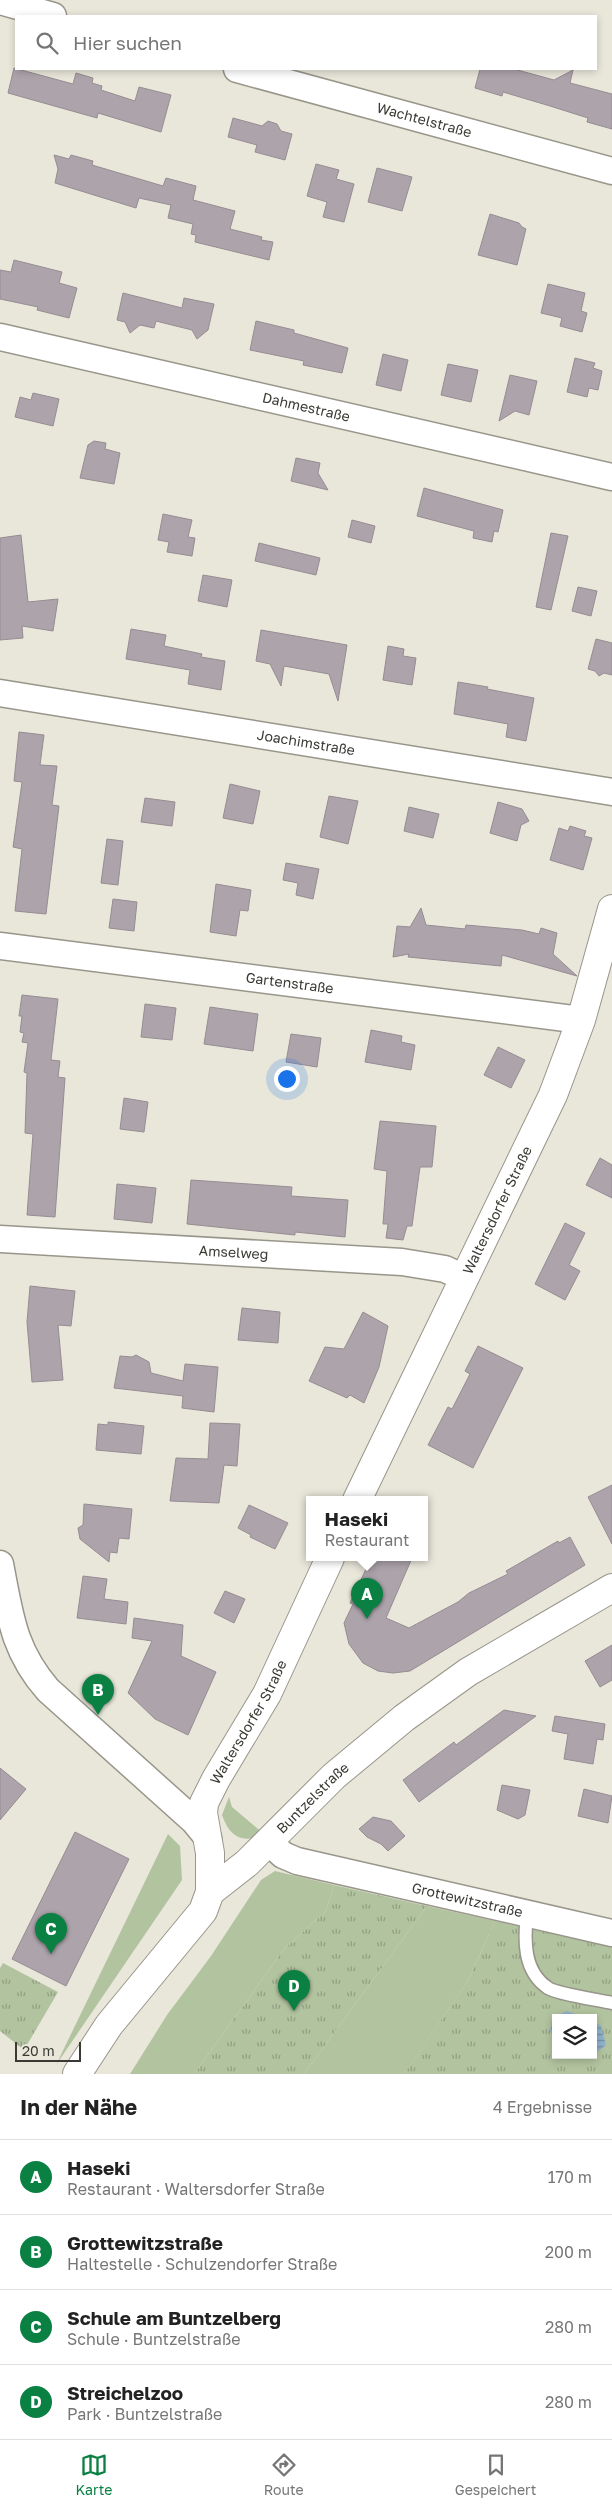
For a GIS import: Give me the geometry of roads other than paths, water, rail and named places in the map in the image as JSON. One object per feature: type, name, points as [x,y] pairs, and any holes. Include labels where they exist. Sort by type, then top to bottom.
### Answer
[{"type":"street","points":[[0,1],[49,15]]},
{"type":"street","name":"Wachtelstraße","points":[[241,70],[612,171]]},
{"type":"street","name":"Dahmestraße","points":[[0,338],[612,477]]},
{"type":"street","name":"Joachimstraße","points":[[0,693],[612,792]]},
{"type":"street","name":"Waltersdorfer Straße","points":[[359,1496],[553,1095],[581,1020],[612,909]]},
{"type":"street","name":"Gartenstraße","points":[[0,946],[581,1020]]},
{"type":"street","name":"Amselweg","points":[[0,1239],[402,1262],[445,1269],[464,1278]]},
{"type":"street","name":"Waltersdorfer Straße","points":[[210,1892],[211,1877],[208,1838],[203,1812],[208,1794],[267,1694],[329,1561]]},
{"type":"street","points":[[0,1564],[18,1646],[34,1674],[48,1690],[194,1820],[208,1838]]},
{"type":"street","name":"Buntzelstraße","points":[[77,2074],[109,2025],[203,1911],[210,1892],[269,1842],[334,1776],[404,1718],[468,1672],[612,1588]]},
{"type":"street","name":"Grottewitzstraße","points":[[269,1842],[283,1854],[297,1861],[612,1933]]},
{"type":"lane","points":[[527,1913],[524,1940],[534,1974],[549,1989],[612,2003]]},
{"type":"water","points":[[566,2011],[576,2014],[561,2014]]},
{"type":"water","points":[[597,2024],[601,2026],[606,2045],[597,2052]]},
{"type":"place","name":"Haseki","points":[[367,1619]]},
{"type":"place","name":"Grottewitzstraße","points":[[98,1715]]},
{"type":"place","name":"Schule am Buntzelberg","points":[[51,1954]]},
{"type":"place","name":"Streichelzoo","points":[[294,2011]]}]
